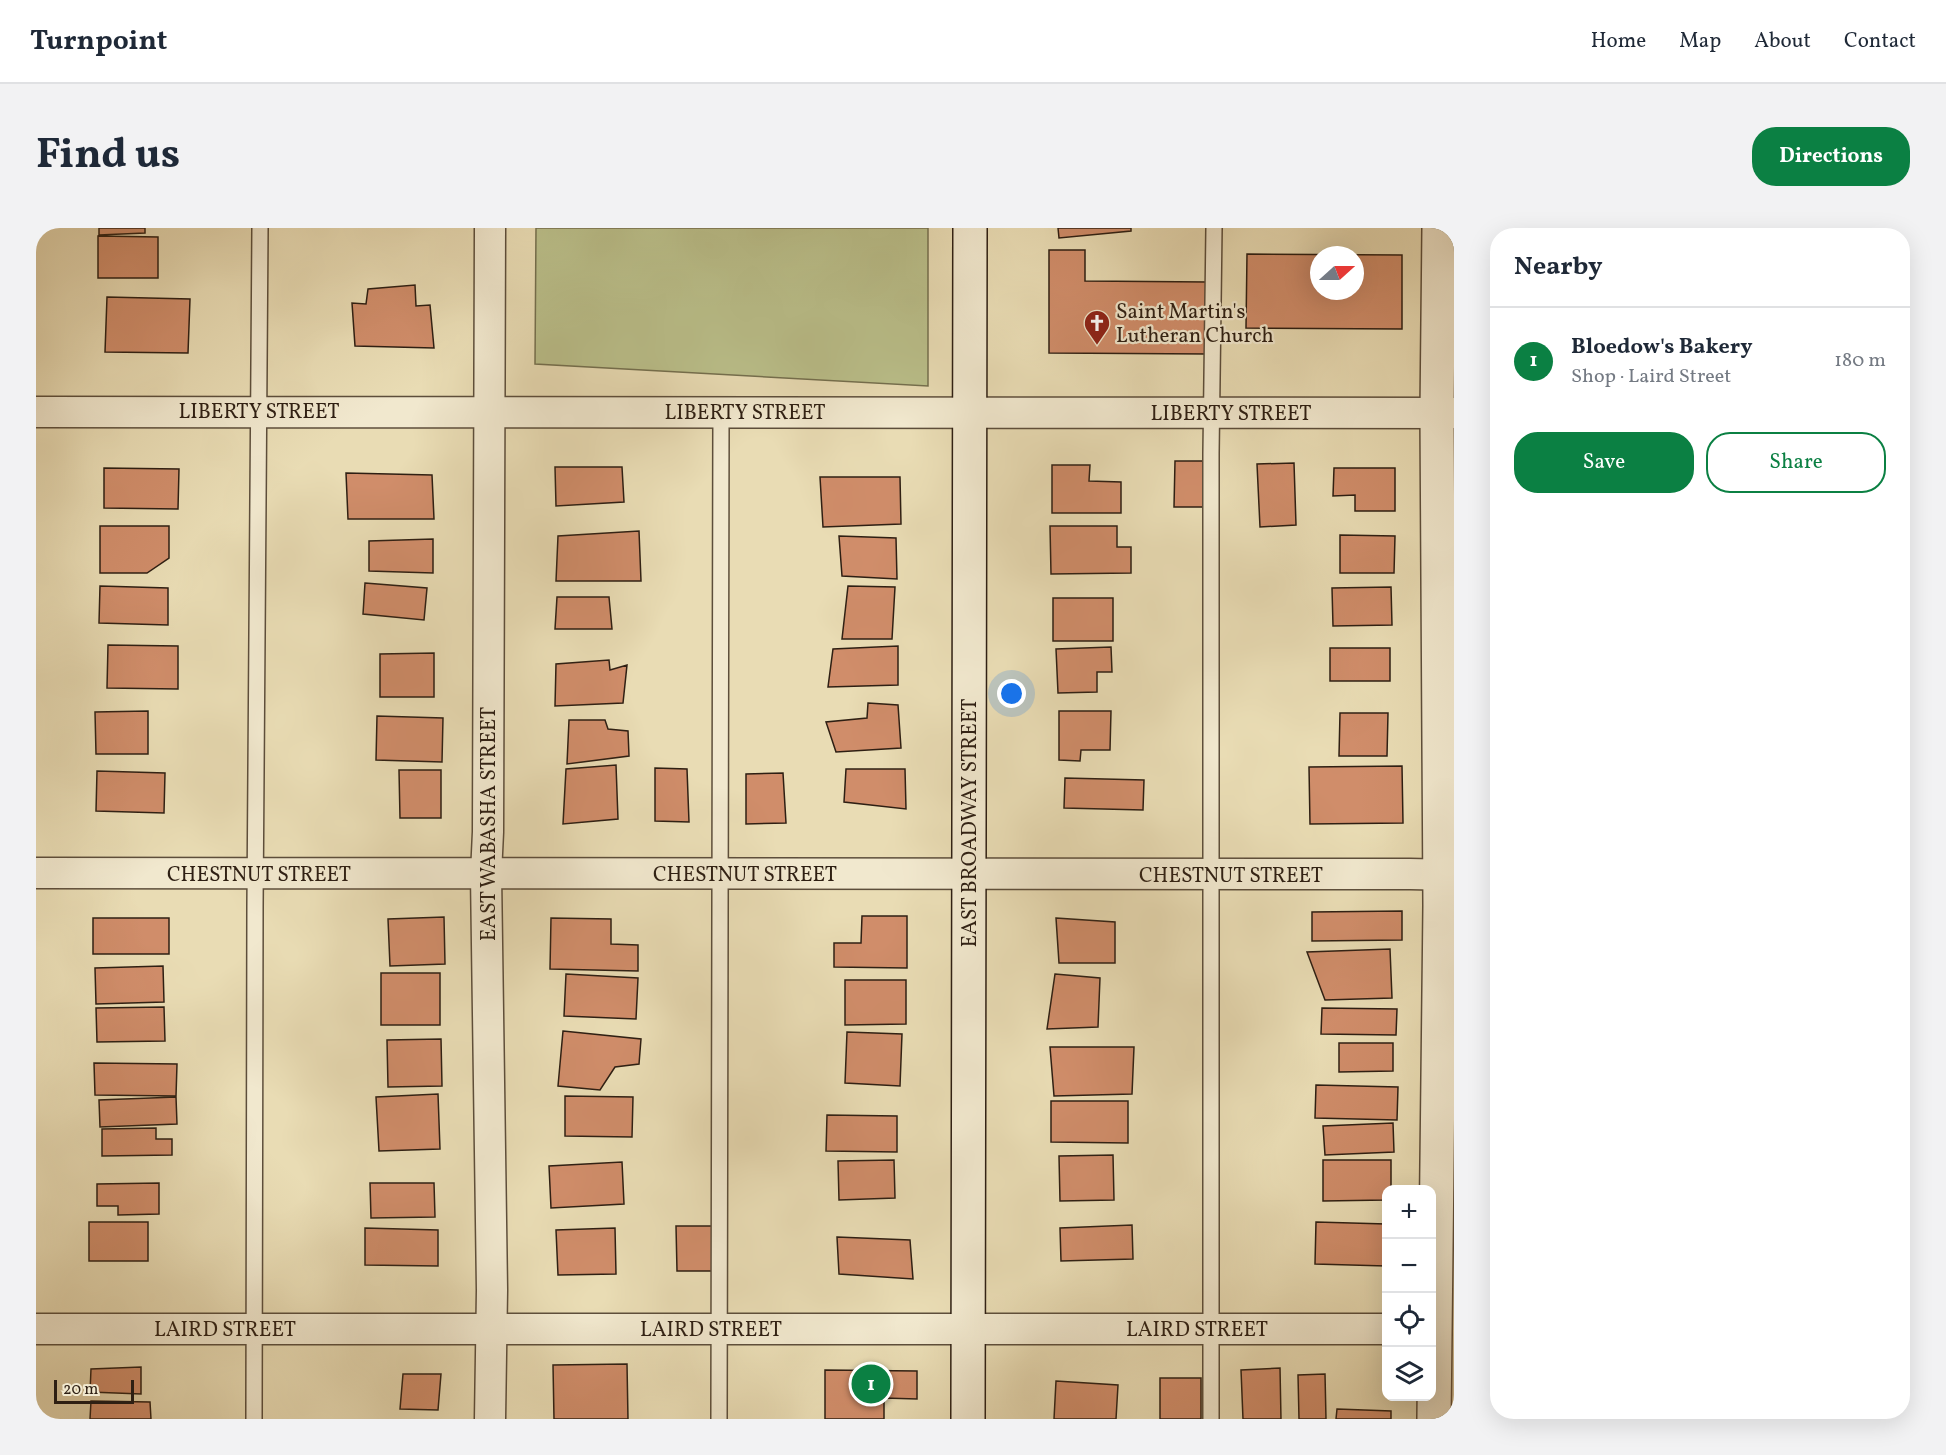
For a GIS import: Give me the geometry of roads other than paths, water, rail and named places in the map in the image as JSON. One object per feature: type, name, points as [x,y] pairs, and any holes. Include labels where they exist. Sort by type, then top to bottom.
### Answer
[{"type":"main road","name":"EAST BROADWAY STREET","points":[[968,1419],[970,228]]},
{"type":"main road","points":[[1434,1419],[1440,1329],[1447,875],[1445,413],[1439,228]]},
{"type":"street","name":"EAST WABASHA STREET","points":[[490,228],[486,874],[490,1419]]},
{"type":"street","name":"LIBERTY STREET","points":[[36,412],[1445,413]]},
{"type":"street","name":"CHESTNUT STREET","points":[[36,873],[1447,875]]},
{"type":"street","name":"LAIRD STREET","points":[[36,1329],[1382,1329]]},
{"type":"lane","points":[[254,1419],[260,228]]},
{"type":"lane","points":[[1211,1419],[1211,413],[1214,228]]},
{"type":"lane","points":[[719,1419],[721,412]]},
{"type":"place","name":"Saint Martin's Lutheran Church","points":[[1097,346]]},
{"type":"place","name":"Bloedow's Bakery","points":[[871,1384]]}]
